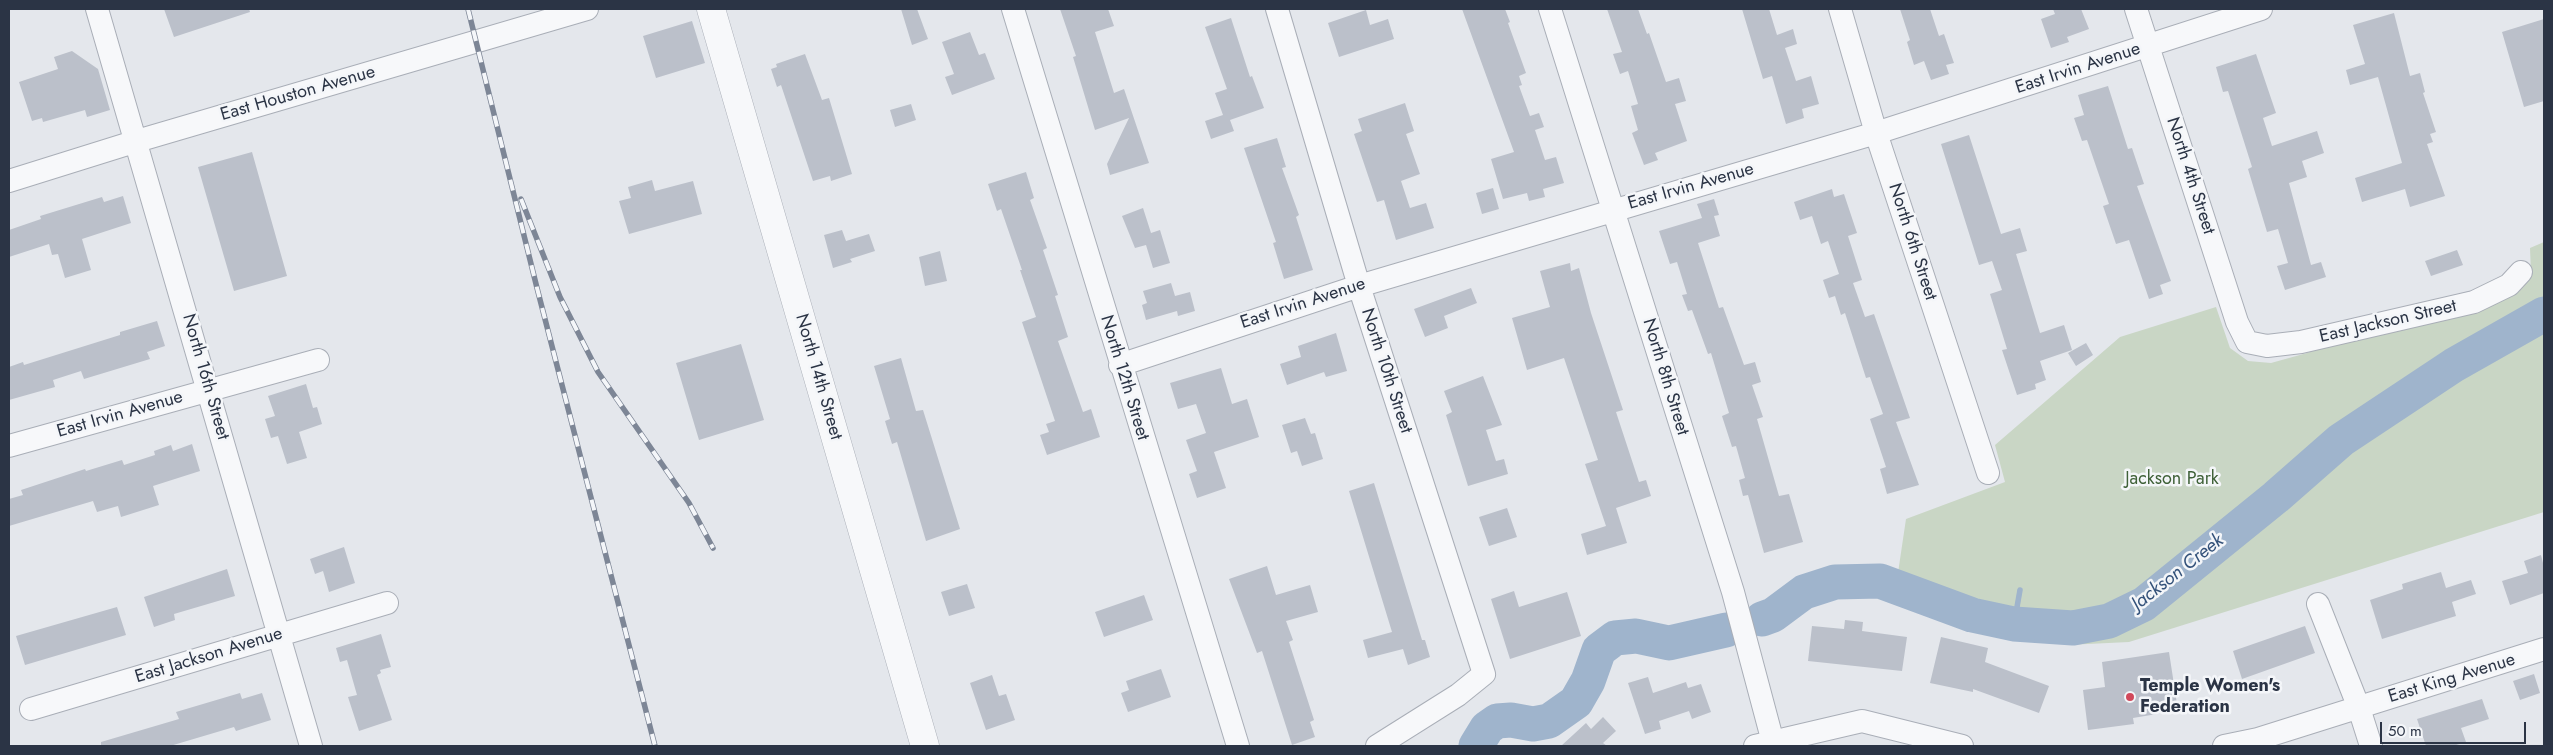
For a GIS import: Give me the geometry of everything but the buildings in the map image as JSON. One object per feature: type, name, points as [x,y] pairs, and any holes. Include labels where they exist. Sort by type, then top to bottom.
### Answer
[{"type":"street","name":"North 16th Street","points":[[97,9],[137,141],[311,746]]},
{"type":"street","name":"East Houston Avenue","points":[[9,181],[137,141],[587,9]]},
{"type":"street","name":"North 14th Street","points":[[711,9],[925,746]]},
{"type":"street","name":"North 12th Street","points":[[1013,9],[1120,365],[1238,746]]},
{"type":"street","name":"North 10th Street","points":[[1277,9],[1359,286],[1484,674],[1458,694],[1377,746]]},
{"type":"street","name":"North 8th Street","points":[[1550,9],[1733,592],[1767,745]]},
{"type":"street","name":"North 6th Street","points":[[1840,9],[1876,133],[1988,473]]},
{"type":"street","name":"North 4th Street","points":[[2136,9],[2237,322],[2247,342]]},
{"type":"street","name":"East Irvin Avenue","points":[[1120,365],[1359,286],[1613,209],[1876,133],[2148,47],[2261,9]]},
{"type":"street","name":"East Jackson Street","points":[[2247,342],[2268,346],[2301,342],[2474,302],[2509,286],[2521,272]]},
{"type":"street","name":"East Irvin Avenue","points":[[9,446],[318,360]]},
{"type":"street","name":"East Jackson Avenue","points":[[31,709],[387,603]]},
{"type":"street","points":[[2318,604],[2359,708],[2371,746]]},
{"type":"street","name":"East King Avenue","points":[[2224,746],[2258,739],[2544,650]]},
{"type":"street","points":[[1767,745],[1862,721],[1962,746]]},
{"type":"green space","name":"Jackson Park","points":[[2544,242],[2544,512],[2129,642],[2067,645],[1895,593],[1906,519],[2005,482],[1995,445],[2120,337],[2216,307],[2230,348],[2248,361],[2271,363],[2307,353],[2531,273],[2530,248]]},
{"type":"waterway","name":"Jackson Creek","points":[[1762,619],[1773,615],[1804,592],[1835,582],[1880,581],[1972,615],[2014,624],[2073,628],[2109,621],[2144,604],[2276,497],[2341,440],[2454,365],[2544,314]]},
{"type":"waterway","points":[[2014,624],[2020,590]]},
{"type":"waterway","name":"Jackson Creek","points":[[1476,746],[1487,728],[1497,721],[1511,720],[1533,724],[1549,721],[1576,702],[1588,681],[1599,650],[1615,638],[1636,636],[1669,643],[1726,630]]},
{"type":"railway","points":[[468,9],[537,288],[655,746]]},
{"type":"railway","points":[[521,199],[560,297],[598,372],[689,503],[713,548]]},
{"type":"place","name":"Temple Women's Federation","points":[[2130,697]]}]
